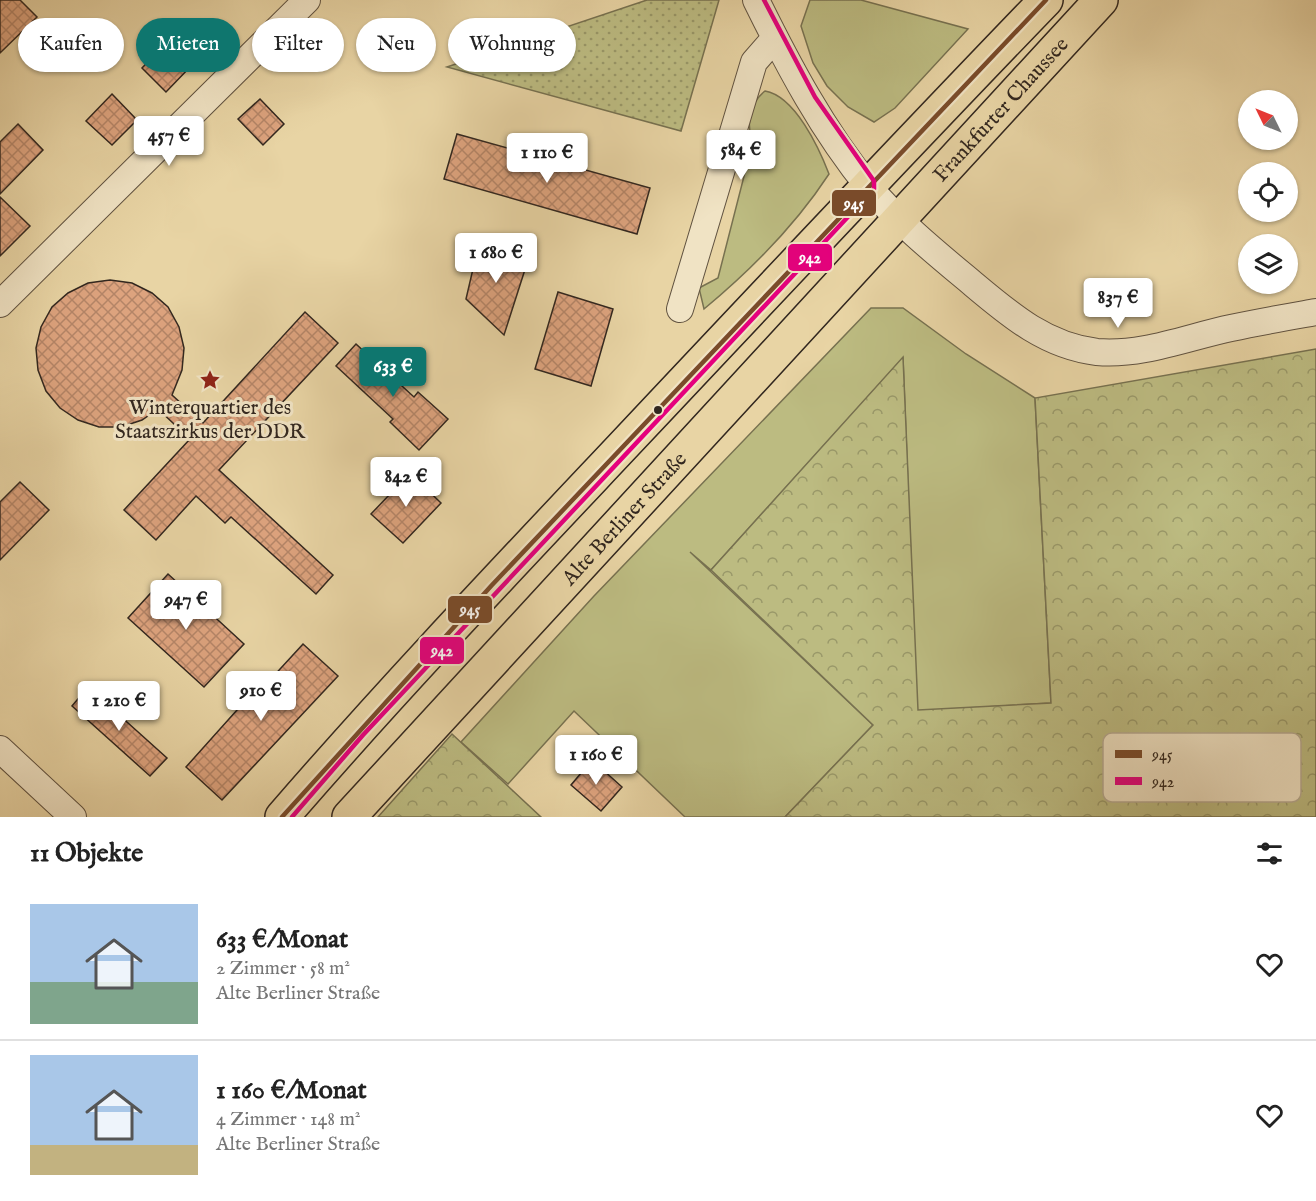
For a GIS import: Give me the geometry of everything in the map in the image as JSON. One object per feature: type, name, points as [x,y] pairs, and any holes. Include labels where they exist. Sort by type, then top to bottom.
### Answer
[{"type":"main road","name":"Frankfurter Chaussee","points":[[868,185],[1046,0]]},
{"type":"main road","name":"Frankfurter Chaussee","points":[[898,219],[1101,0]]},
{"type":"main road","points":[[282,817],[357,730],[868,185]]},
{"type":"main road","name":"Alte Berliner Straße","points":[[349,817],[898,219]]},
{"type":"street","points":[[0,304],[307,0]]},
{"type":"street","points":[[756,0],[809,101],[868,185],[898,219],[1006,312],[1034,332],[1066,346],[1099,352],[1139,350],[1231,328],[1316,312]]},
{"type":"street","points":[[680,309],[754,62],[775,38]]},
{"type":"street","points":[[0,749],[73,817]]},
{"type":"green space","points":[[647,0],[719,0],[681,131],[465,72],[576,72],[576,24]]},
{"type":"green space","points":[[810,0],[861,0],[968,29],[895,108],[874,122],[848,107],[827,86],[813,63],[801,26]]},
{"type":"green space","points":[[765,91],[786,102],[796,113],[812,138],[829,174],[787,229],[739,279],[704,309],[699,288],[718,278],[752,145],[750,115],[755,102]]},
{"type":"green space","points":[[871,308],[903,308],[966,354],[1035,398],[1051,703],[917,711],[903,358],[711,570],[690,552],[873,725],[785,817],[685,817],[574,711],[508,784],[461,742],[594,596]]},
{"type":"green space","points":[[1316,349],[1316,817],[785,817],[873,725],[711,570],[903,357],[918,710],[1051,703],[1035,398]]},
{"type":"green space","points":[[452,734],[541,817],[378,817]]},
{"type":"building","points":[[0,0],[20,0],[37,17],[18,18],[18,35],[0,53]]},
{"type":"building","points":[[146,72],[185,72],[166,92]]},
{"type":"building","points":[[112,94],[137,120],[112,145],[86,121]]},
{"type":"building","points":[[260,99],[284,124],[263,145],[238,119]]},
{"type":"building","points":[[18,124],[43,150],[0,194],[0,142]]},
{"type":"building","points":[[457,134],[650,188],[637,234],[444,179]]},
{"type":"building","points":[[0,197],[30,226],[0,256]]},
{"type":"building","points":[[479,243],[529,257],[504,335],[466,299]]},
{"type":"building","points":[[110,280],[132,283],[152,293],[168,307],[179,327],[184,348],[182,370],[172,395],[203,423],[305,312],[338,343],[219,470],[333,575],[316,594],[231,517],[225,523],[196,496],[156,540],[124,510],[190,439],[158,409],[142,420],[121,427],[99,427],[78,420],[60,408],[46,391],[38,370],[36,348],[41,327],[52,307],[68,293],[88,283]]},
{"type":"building","points":[[558,292],[613,309],[591,386],[535,369]]},
{"type":"building","points":[[356,344],[414,397],[418,392],[448,419],[419,450],[390,422],[393,419],[336,366]]},
{"type":"building","points":[[410,473],[441,503],[403,543],[371,514]]},
{"type":"building","points":[[20,482],[49,510],[0,560],[0,502]]},
{"type":"building","points":[[168,574],[244,644],[204,687],[128,618]]},
{"type":"building","points":[[303,644],[338,676],[222,800],[186,767],[245,701],[248,704]]},
{"type":"building","points":[[88,687],[167,758],[150,776],[72,706]]},
{"type":"building","points":[[592,760],[622,787],[601,811],[571,785]]},
{"type":"transit line","name":"942","points":[[292,817],[363,735],[874,189],[874,181],[815,97],[764,0]]},
{"type":"transit line","name":"945","points":[[282,817],[492,585],[1046,0]]},
{"type":"place","name":"Winterquartier des Staatszirkus der DDR","points":[[210,380]]}]
